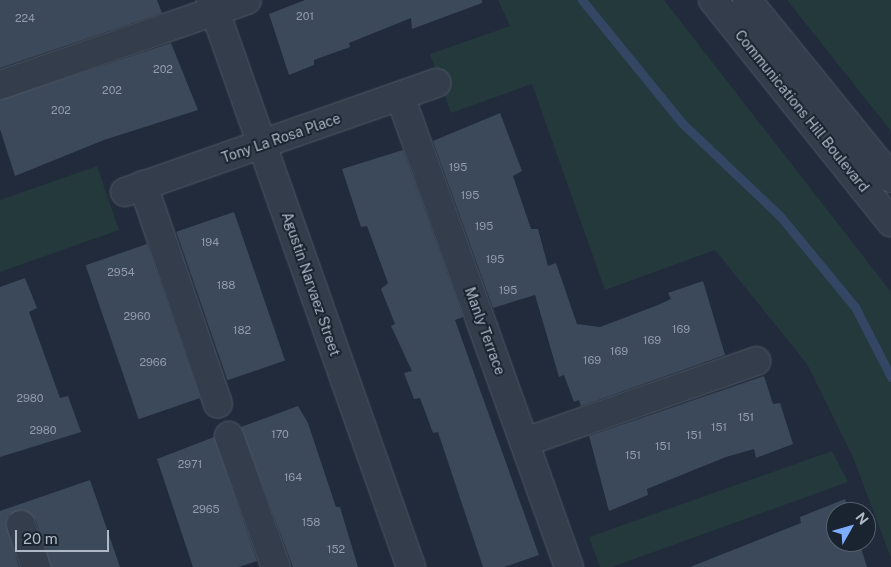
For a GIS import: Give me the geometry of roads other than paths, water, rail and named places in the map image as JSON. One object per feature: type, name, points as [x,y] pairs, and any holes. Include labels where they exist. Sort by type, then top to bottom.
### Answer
[{"type":"street","points":[[0,85],[213,6],[247,0]]},
{"type":"street","name":"Communications Hill Boulevard","points":[[713,0],[891,222]]},
{"type":"street","name":"Communications Hill Boulevard","points":[[747,0],[891,178]]},
{"type":"street","name":"Agustin Narvaez Street","points":[[213,6],[411,567]]},
{"type":"street","name":"Tony La Rosa Place","points":[[218,404],[134,188],[438,83]]},
{"type":"street","name":"Manly Terrace","points":[[400,96],[569,567]]},
{"type":"street","points":[[525,442],[756,361]]},
{"type":"street","points":[[229,436],[276,567]]},
{"type":"street","points":[[21,525],[36,567]]},
{"type":"waterway","points":[[582,0],[682,123],[780,216],[855,307],[891,377]]}]
